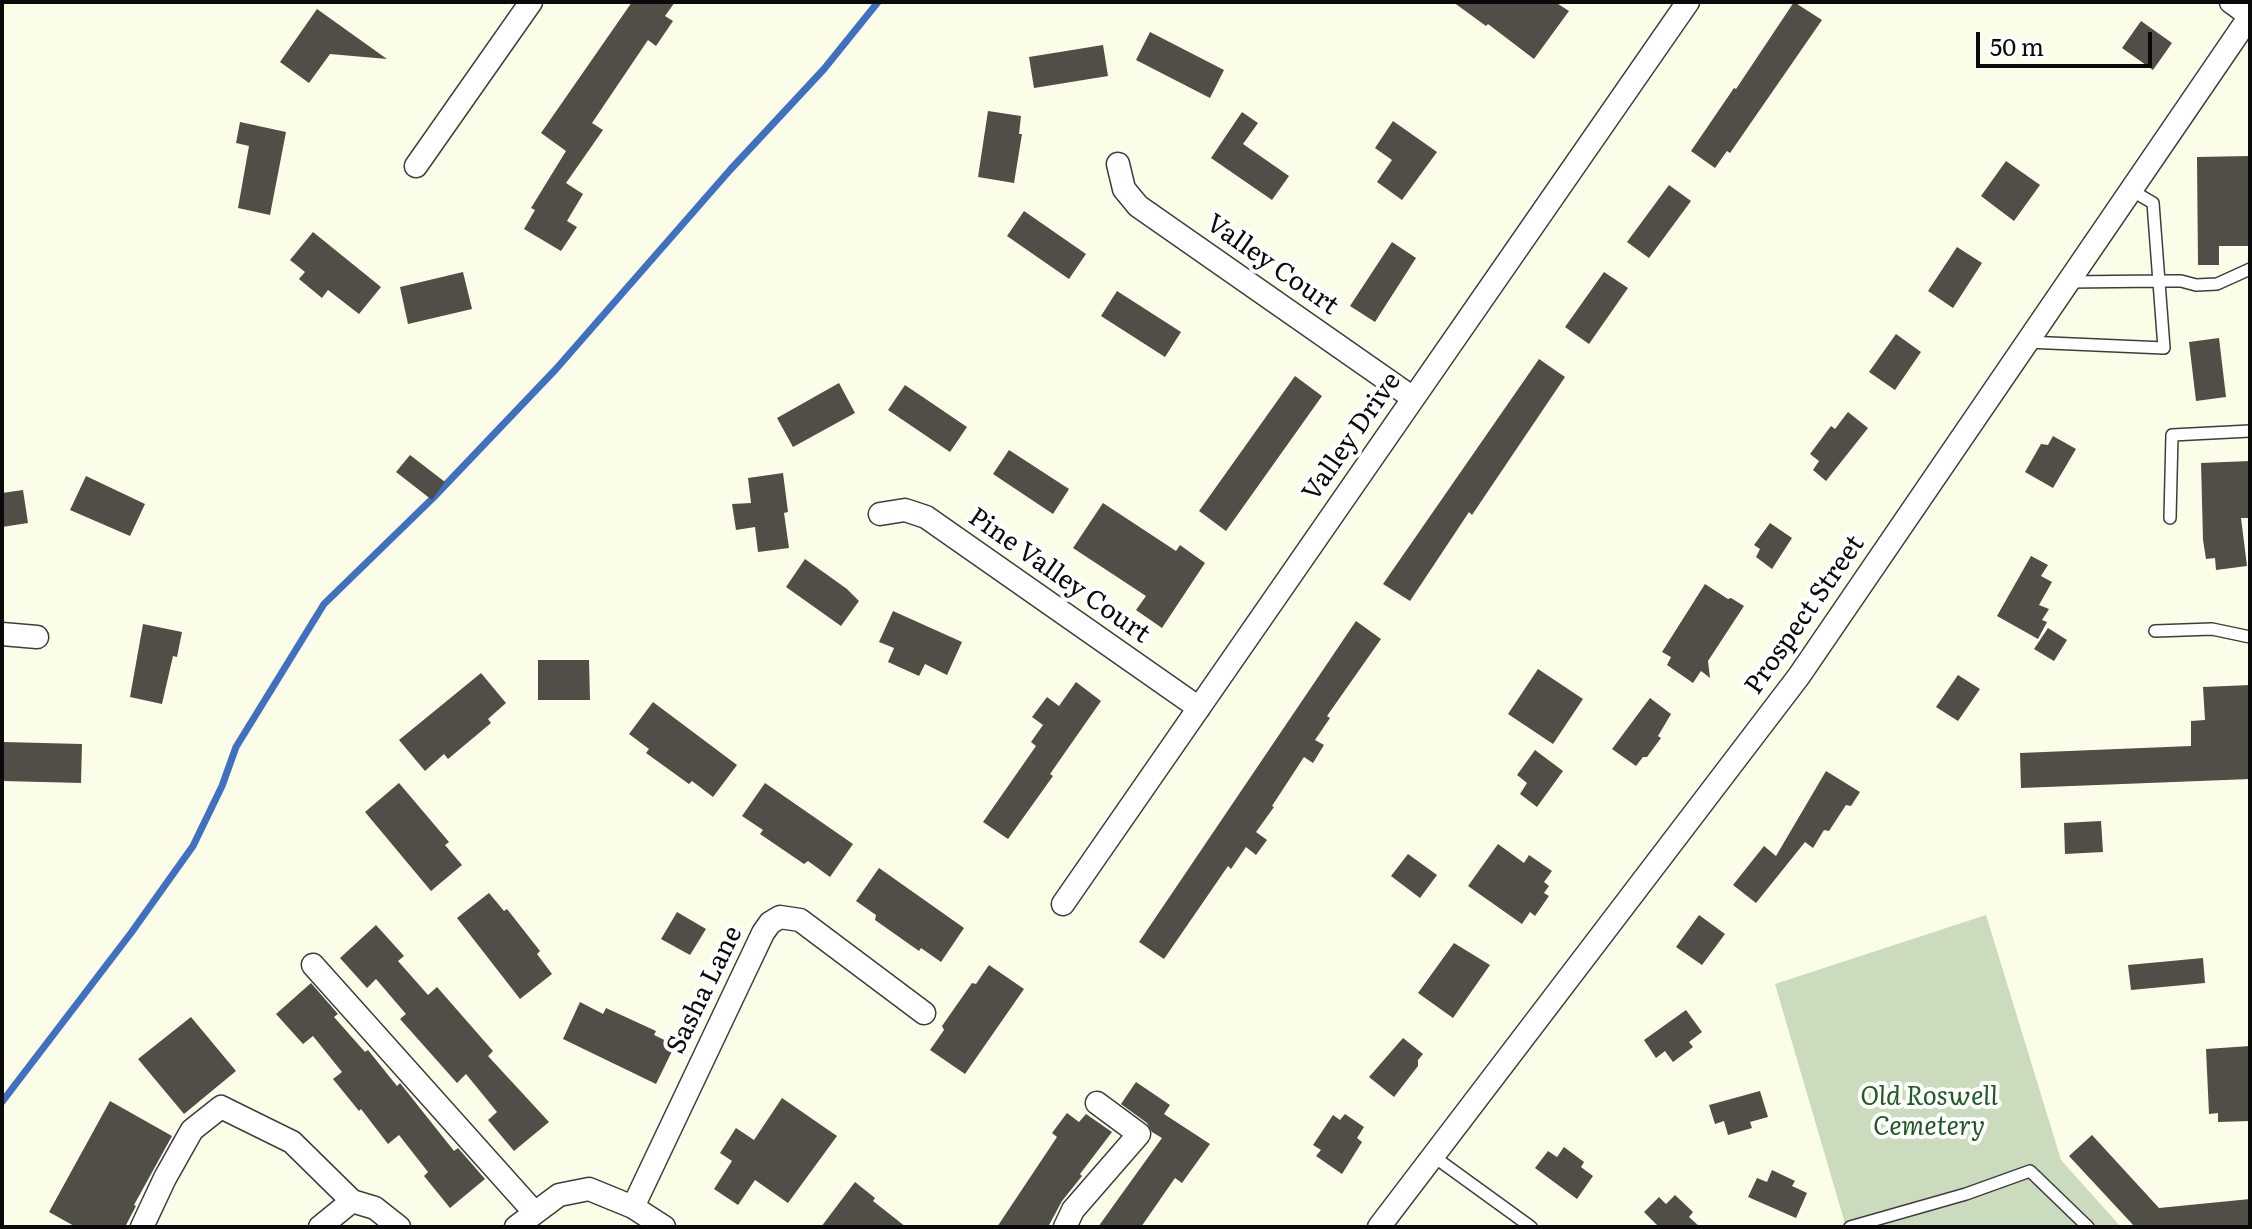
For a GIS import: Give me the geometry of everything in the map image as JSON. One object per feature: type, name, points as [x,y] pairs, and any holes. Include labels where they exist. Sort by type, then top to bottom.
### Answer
[{"type":"street","points":[[416,166],[531,2]]},
{"type":"street","name":"Valley Drive","points":[[1063,904],[1688,2]]},
{"type":"street","points":[[2231,2],[2250,16]]},
{"type":"street","name":"Prospect Street","points":[[1379,1227],[1799,676],[2250,16]]},
{"type":"street","name":"Valley Court","points":[[1118,164],[1124,189],[1138,206],[1413,398]]},
{"type":"street","name":"Pine Valley Court","points":[[880,514],[905,510],[926,517],[1199,708]]},
{"type":"street","points":[[2,634],[37,637]]},
{"type":"street","name":"Sasha Lane","points":[[633,1207],[756,946],[770,923],[780,917],[800,920],[924,1013]]},
{"type":"street","points":[[313,965],[535,1213]]},
{"type":"street","points":[[1065,1227],[1073,1210],[1139,1134],[1097,1103]]},
{"type":"street","points":[[142,1227],[192,1130],[221,1107],[292,1142],[352,1201],[375,1208],[399,1227]]},
{"type":"street","points":[[516,1227],[559,1195],[589,1189],[633,1207],[664,1227]]},
{"type":"street","points":[[320,1227],[352,1201]]},
{"type":"lane","points":[[2027,342],[2164,348],[2153,203],[2131,190]]},
{"type":"lane","points":[[2068,282],[2217,284],[2250,269]]},
{"type":"lane","points":[[2170,518],[2172,435],[2250,431]]},
{"type":"lane","points":[[2155,631],[2212,629],[2250,637]]},
{"type":"lane","points":[[1433,1156],[1531,1227]]},
{"type":"lane","points":[[1850,1227],[1966,1194],[2030,1171],[2088,1227]]},
{"type":"green space","name":"Old Roswell Cemetery","points":[[1986,915],[2061,1160],[2121,1227],[1846,1227],[1775,984]]},
{"type":"building","points":[[632,2],[675,2],[665,16],[673,21],[656,46],[648,40],[592,123],[603,130],[566,183],[583,194],[567,221],[577,227],[561,251],[524,229],[535,210],[531,208],[566,151],[541,133]]},
{"type":"building","points":[[1453,2],[1555,2],[1569,11],[1534,59]]},
{"type":"building","points":[[1794,2],[1822,20],[1730,153],[1727,151],[1715,168],[1691,151]]},
{"type":"building","points":[[317,9],[387,59],[330,54],[309,83],[280,62]]},
{"type":"building","points":[[2141,21],[2172,43],[2153,70],[2122,48]]},
{"type":"building","points":[[1150,32],[1224,70],[1210,98],[1136,60]]},
{"type":"building","points":[[1103,45],[1108,76],[1034,88],[1029,57]]},
{"type":"building","points":[[988,111],[1021,116],[1019,134],[1022,134],[1014,183],[978,177]]},
{"type":"building","points":[[1242,112],[1258,123],[1243,144],[1289,176],[1272,200],[1211,158]]},
{"type":"building","points":[[1393,121],[1437,152],[1402,200],[1377,182],[1392,160],[1375,148]]},
{"type":"building","points":[[240,122],[286,132],[270,215],[238,208],[249,146],[236,143]]},
{"type":"building","points":[[2250,156],[2250,246],[2219,246],[2219,265],[2198,265],[2197,157]]},
{"type":"building","points":[[2006,161],[2040,185],[2014,221],[1981,196]]},
{"type":"building","points":[[1669,185],[1691,201],[1649,258],[1627,242]]},
{"type":"building","points":[[1024,211],[1086,254],[1069,279],[1007,236]]},
{"type":"building","points":[[313,232],[381,287],[359,314],[328,290],[322,298],[299,279],[305,272],[290,260]]},
{"type":"building","points":[[1392,242],[1416,258],[1375,322],[1350,306]]},
{"type":"building","points":[[1957,247],[1982,263],[1953,308],[1928,291]]},
{"type":"building","points":[[463,272],[472,309],[408,324],[400,287]]},
{"type":"building","points":[[1604,272],[1628,288],[1589,344],[1565,327]]},
{"type":"building","points":[[1117,291],[1181,332],[1165,357],[1101,316]]},
{"type":"building","points":[[1896,334],[1921,352],[1895,390],[1869,372]]},
{"type":"building","points":[[2219,338],[2226,397],[2196,401],[2189,342]]},
{"type":"building","points":[[1539,359],[1565,377],[1410,601],[1383,584]]},
{"type":"building","points":[[1295,376],[1322,396],[1226,531],[1199,511]]},
{"type":"building","points":[[839,383],[855,413],[793,447],[777,418]]},
{"type":"building","points":[[905,385],[967,427],[950,452],[888,410]]},
{"type":"building","points":[[1848,412],[1868,428],[1826,481],[1813,470],[1819,461],[1810,454],[1831,426],[1835,429]]},
{"type":"building","points":[[2053,436],[2076,449],[2053,488],[2025,472],[2041,444],[2048,445]]},
{"type":"building","points":[[1009,450],[1069,489],[1053,514],[993,474]]},
{"type":"building","points":[[410,455],[445,482],[432,500],[396,472]]},
{"type":"building","points":[[2250,461],[2250,518],[2241,518],[2247,566],[2216,570],[2215,558],[2206,559],[2203,540],[2201,463]]},
{"type":"building","points":[[783,473],[789,548],[758,552],[755,527],[736,530],[732,504],[751,503],[748,478]]},
{"type":"building","points":[[86,476],[145,504],[130,536],[70,510]]},
{"type":"building","points":[[23,490],[28,523],[2,527],[2,493]]},
{"type":"building","points":[[1103,503],[1176,551],[1180,545],[1205,563],[1162,628],[1136,610],[1146,596],[1073,548]]},
{"type":"building","points":[[1770,523],[1792,538],[1772,569],[1756,557],[1760,549],[1754,545]]},
{"type":"building","points":[[2031,556],[2048,565],[2041,576],[2052,582],[2039,605],[2049,609],[2042,620],[2047,622],[2038,639],[1997,616]]},
{"type":"building","points":[[805,559],[859,601],[841,626],[786,587]]},
{"type":"building","points":[[1705,584],[1744,606],[1708,661],[1710,678],[1701,671],[1693,683],[1667,665],[1671,657],[1662,652]]},
{"type":"building","points":[[893,611],[962,642],[947,675],[925,664],[919,676],[888,662],[894,648],[879,642]]},
{"type":"building","points":[[1356,621],[1381,639],[1327,716],[1330,718],[1315,740],[1324,745],[1313,763],[1304,757],[1272,806],[1256,832],[1267,840],[1256,855],[1246,847],[1231,869],[1228,866],[1164,959],[1139,942]]},
{"type":"building","points":[[143,624],[182,632],[162,704],[130,697]]},
{"type":"building","points":[[2048,628],[2067,640],[2054,661],[2034,649]]},
{"type":"building","points":[[538,660],[589,660],[590,700],[538,700]]},
{"type":"building","points":[[1538,669],[1583,699],[1553,744],[1508,714]]},
{"type":"building","points":[[481,673],[506,703],[488,719],[491,723],[448,759],[444,754],[425,771],[399,740]]},
{"type":"building","points":[[1958,675],[1980,689],[1958,721],[1936,707]]},
{"type":"building","points":[[1076,682],[1101,701],[1008,839],[983,822],[1036,746],[1031,742],[1043,725],[1032,717],[1047,697],[1059,706]]},
{"type":"building","points":[[2250,685],[2250,779],[2021,788],[2020,753],[2191,746],[2191,721],[2205,720],[2203,687]]},
{"type":"building","points":[[1650,698],[1671,714],[1658,736],[1661,738],[1636,766],[1612,749]]},
{"type":"building","points":[[653,702],[737,765],[713,797],[646,753],[649,749],[629,734]]},
{"type":"building","points":[[4,742],[82,744],[81,783],[3,781]]},
{"type":"building","points":[[1535,750],[1563,771],[1537,807],[1520,794],[1527,783],[1517,775]]},
{"type":"building","points":[[1826,771],[1860,792],[1851,806],[1846,805],[1829,831],[1824,830],[1813,848],[1805,842],[1756,903],[1733,885],[1764,846],[1776,856]]},
{"type":"building","points":[[399,783],[449,842],[445,845],[462,865],[431,891],[365,812]]},
{"type":"building","points":[[765,783],[853,844],[830,877],[808,861],[804,864],[760,834],[763,830],[742,816]]},
{"type":"building","points":[[2101,821],[2103,852],[2065,854],[2064,823]]},
{"type":"building","points":[[1498,844],[1524,863],[1529,855],[1552,871],[1544,882],[1549,886],[1544,893],[1549,896],[1535,916],[1530,912],[1522,924],[1468,886]]},
{"type":"building","points":[[1408,854],[1437,875],[1420,898],[1391,876]]},
{"type":"building","points":[[879,868],[964,928],[941,962],[921,948],[919,951],[875,920],[876,915],[856,901]]},
{"type":"building","points":[[489,893],[504,911],[507,909],[540,951],[537,954],[552,974],[520,999],[457,918]]},
{"type":"building","points":[[677,912],[706,929],[690,955],[661,939]]},
{"type":"building","points":[[1699,915],[1725,934],[1702,965],[1676,947]]},
{"type":"building","points":[[376,925],[404,956],[398,961],[428,995],[437,987],[493,1051],[488,1056],[549,1122],[514,1151],[488,1120],[497,1112],[466,1074],[457,1083],[400,1019],[406,1014],[376,979],[367,988],[340,958]]},
{"type":"building","points":[[1454,943],[1490,965],[1453,1018],[1418,993]]},
{"type":"building","points":[[2203,958],[2205,983],[2131,990],[2128,965]]},
{"type":"building","points":[[989,965],[1024,989],[965,1074],[930,1050],[944,1030],[942,1026],[972,983],[976,984]]},
{"type":"building","points":[[311,983],[338,1014],[334,1017],[365,1052],[368,1050],[397,1086],[400,1083],[454,1151],[458,1148],[485,1179],[450,1208],[424,1176],[428,1172],[399,1135],[388,1144],[333,1079],[342,1072],[313,1036],[303,1044],[276,1014]]},
{"type":"building","points":[[580,1002],[603,1014],[606,1008],[656,1031],[654,1035],[675,1045],[656,1084],[563,1039]]},
{"type":"building","points":[[1686,1010],[1702,1032],[1689,1042],[1693,1047],[1673,1062],[1665,1051],[1656,1058],[1644,1040]]},
{"type":"building","points":[[191,1017],[236,1071],[184,1114],[138,1059]]},
{"type":"building","points":[[1403,1038],[1423,1054],[1418,1066],[1394,1097],[1369,1077]]},
{"type":"building","points":[[2250,1046],[2250,1121],[2218,1122],[2218,1113],[2209,1114],[2206,1049]]},
{"type":"building","points":[[1136,1082],[1170,1105],[1164,1114],[1210,1144],[1182,1183],[1175,1178],[1141,1227],[1098,1227],[1162,1138],[1121,1104]]},
{"type":"building","points":[[1760,1091],[1768,1117],[1750,1122],[1752,1128],[1728,1135],[1724,1121],[1715,1124],[1709,1105]]},
{"type":"building","points":[[782,1098],[837,1136],[788,1203],[755,1180],[738,1205],[714,1189],[732,1161],[720,1153],[736,1128],[754,1140]]},
{"type":"building","points":[[110,1101],[172,1136],[125,1227],[76,1227],[49,1212]]},
{"type":"building","points":[[1067,1113],[1079,1122],[1086,1114],[1112,1132],[1080,1174],[1082,1176],[1062,1201],[1048,1227],[997,1227],[1057,1137],[1052,1133]]},
{"type":"building","points":[[1345,1114],[1364,1127],[1357,1138],[1362,1142],[1342,1174],[1316,1156],[1321,1150],[1313,1145],[1333,1115],[1340,1120]]},
{"type":"building","points":[[2092,1135],[2159,1208],[2250,1199],[2250,1227],[2135,1227],[2069,1156]]},
{"type":"building","points":[[1564,1147],[1584,1162],[1581,1167],[1593,1176],[1577,1199],[1535,1168],[1548,1151],[1557,1157]]},
{"type":"building","points":[[1772,1170],[1795,1181],[1792,1186],[1807,1193],[1796,1218],[1748,1197],[1757,1178],[1767,1182]]},
{"type":"building","points":[[855,1182],[875,1198],[873,1201],[906,1227],[821,1227]]},
{"type":"building","points":[[1675,1195],[1693,1212],[1689,1217],[1700,1227],[1659,1227],[1644,1212],[1659,1197],[1666,1204]]},
{"type":"waterway","points":[[2,1102],[193,846],[222,786],[236,747],[324,604],[433,498],[556,369],[730,170],[824,69],[878,2]]}]
